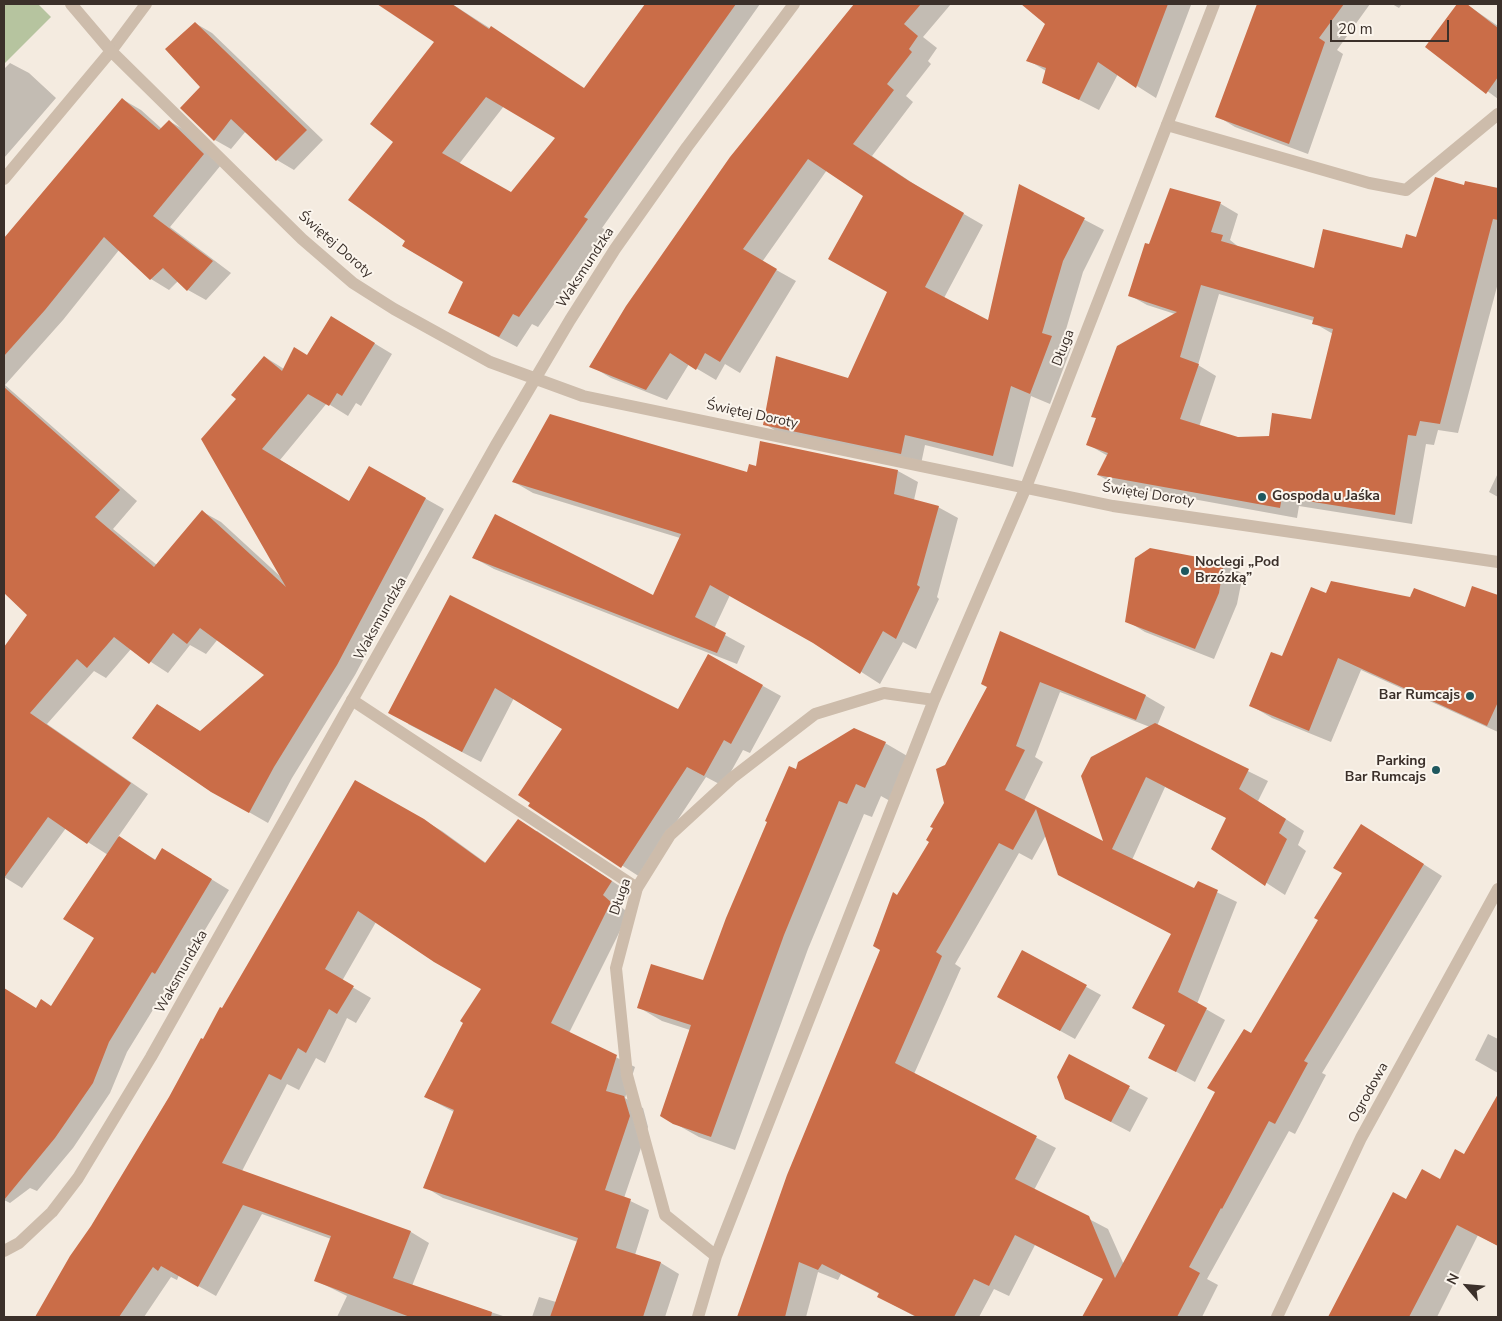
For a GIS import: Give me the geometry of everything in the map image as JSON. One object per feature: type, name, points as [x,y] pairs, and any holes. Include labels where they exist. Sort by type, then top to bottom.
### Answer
[{"type":"street","name":"Świętej Doroty","points":[[71,4],[112,50],[302,239],[353,283],[394,310],[490,362],[583,396],[1113,506],[1498,562]]},
{"type":"street","points":[[4,179],[112,50],[146,4]]},
{"type":"street","name":"Waksmundzka","points":[[4,1251],[19,1243],[52,1212],[78,1178],[151,1057],[535,378],[615,249],[687,147],[794,4]]},
{"type":"street","name":"Długa","points":[[698,1317],[716,1256],[934,700],[1026,487],[1214,4]]},
{"type":"street","points":[[1167,125],[1369,183],[1406,190],[1498,114]]},
{"type":"street","name":"Długa","points":[[716,1256],[665,1215],[627,1076],[616,968],[637,888],[670,835],[732,778],[815,714],[884,693],[934,700]]},
{"type":"street","points":[[352,700],[637,888]]},
{"type":"street","name":"Ogrodowa","points":[[1277,1317],[1361,1138],[1498,889]]},
{"type":"green space","points":[[4,4],[38,4],[51,17],[4,64]]},
{"type":"building","points":[[377,4],[452,4],[489,29],[491,26],[584,88],[645,4],[736,4],[584,217],[588,219],[519,317],[513,314],[499,337],[448,313],[463,282],[402,246],[405,241],[348,200],[393,142],[370,124],[434,42]],"holes":[[[486,97],[555,138],[511,192],[442,153]]]},
{"type":"building","points":[[854,4],[921,4],[904,24],[918,36],[909,49],[912,52],[887,84],[894,90],[853,144],[909,181],[964,213],[925,287],[988,320],[1019,184],[1085,218],[1063,261],[1042,333],[1052,336],[1030,394],[1011,386],[993,456],[905,435],[901,454],[763,425],[776,356],[848,378],[887,292],[828,259],[863,196],[808,159],[743,249],[777,269],[720,362],[705,353],[696,370],[670,353],[646,390],[589,367],[626,306],[730,157]]},
{"type":"building","points":[[1021,4],[1168,4],[1136,88],[1098,62],[1079,100],[1042,83],[1046,68],[1026,61],[1045,24]]},
{"type":"building","points":[[1257,4],[1344,4],[1319,38],[1325,42],[1289,144],[1215,117]]},
{"type":"building","points":[[1457,4],[1467,4],[1498,28],[1498,77],[1486,94],[1425,47]]},
{"type":"building","points":[[195,22],[307,130],[276,161],[231,119],[214,141],[180,108],[200,87],[165,49]]},
{"type":"building","points":[[122,98],[159,130],[169,120],[204,154],[153,216],[213,261],[187,291],[163,268],[150,280],[104,237],[45,310],[4,356],[4,238]]},
{"type":"building","points":[[1435,177],[1464,185],[1465,181],[1498,188],[1498,220],[1493,219],[1440,424],[1420,421],[1416,436],[1408,435],[1395,515],[1282,497],[1280,508],[1097,475],[1108,453],[1086,445],[1096,418],[1091,417],[1117,346],[1177,312],[1128,296],[1145,243],[1149,244],[1170,188],[1221,202],[1211,232],[1223,235],[1221,241],[1314,268],[1323,229],[1402,248],[1406,234],[1416,237]],"holes":[[[1201,285],[1314,317],[1312,324],[1333,329],[1311,419],[1272,413],[1269,436],[1238,437],[1180,419],[1199,364],[1180,357]]]},
{"type":"building","points":[[331,316],[375,343],[342,396],[337,393],[329,406],[308,394],[262,449],[349,501],[369,466],[426,498],[337,665],[274,767],[249,813],[211,792],[132,738],[157,704],[200,731],[264,675],[200,628],[187,644],[173,633],[149,664],[114,637],[87,668],[77,659],[30,713],[131,783],[87,844],[48,817],[4,878],[4,647],[27,615],[4,593],[4,387],[120,490],[95,517],[154,567],[202,510],[286,587],[201,439],[236,399],[231,395],[264,356],[282,371],[294,347],[307,355]]},
{"type":"building","points":[[550,414],[747,472],[749,464],[756,466],[760,441],[898,470],[894,494],[939,506],[917,585],[920,587],[896,639],[883,631],[860,674],[813,643],[710,585],[695,617],[726,633],[717,653],[472,558],[495,514],[653,595],[681,534],[512,482]]},
{"type":"building","points":[[1150,548],[1224,562],[1219,593],[1195,649],[1125,622],[1135,558]]},
{"type":"building","points":[[1331,581],[1410,597],[1414,588],[1465,607],[1472,586],[1498,595],[1498,702],[1487,726],[1338,658],[1309,731],[1249,706],[1271,652],[1282,656],[1311,587],[1326,593]]},
{"type":"building","points":[[450,595],[678,709],[708,654],[763,685],[731,744],[724,740],[704,776],[687,767],[621,868],[528,806],[530,803],[518,795],[562,729],[495,688],[462,752],[388,713]]},
{"type":"building","points":[[1000,631],[1146,695],[1136,720],[1040,682],[1016,746],[1025,750],[1005,790],[1103,841],[1081,776],[1091,757],[1155,723],[1249,769],[1239,789],[1286,819],[1279,833],[1287,839],[1265,886],[1211,849],[1226,818],[1146,777],[1112,849],[1194,888],[1198,881],[1218,890],[1178,992],[1207,1008],[1176,1072],[1148,1058],[1165,1025],[1132,1008],[1171,934],[1058,875],[1036,809],[1013,850],[999,843],[936,952],[942,956],[895,1063],[1037,1136],[1015,1179],[1089,1216],[1115,1278],[1215,1092],[1207,1088],[1244,1029],[1251,1033],[1318,920],[1314,918],[1342,873],[1333,868],[1361,824],[1424,864],[1304,1061],[1308,1063],[1275,1124],[1269,1121],[1221,1208],[1189,1267],[1200,1273],[1177,1317],[1082,1317],[1103,1279],[1015,1235],[989,1286],[974,1279],[954,1317],[917,1317],[877,1297],[879,1293],[822,1264],[818,1270],[799,1262],[785,1317],[737,1317],[787,1175],[880,950],[873,946],[893,892],[897,895],[929,842],[926,840],[933,828],[930,827],[944,803],[936,769],[945,765],[987,687],[981,684]]},
{"type":"building","points":[[854,728],[886,742],[865,788],[856,784],[847,804],[839,801],[784,935],[711,1137],[673,1124],[660,1116],[691,1025],[637,1008],[651,964],[703,980],[726,918],[789,766],[796,769],[798,762]]},
{"type":"building","points":[[355,780],[424,819],[485,863],[518,819],[612,881],[603,895],[611,902],[551,1023],[617,1055],[606,1091],[624,1096],[630,1116],[605,1190],[631,1199],[616,1248],[661,1262],[643,1317],[550,1317],[578,1238],[423,1188],[454,1110],[424,1097],[463,1023],[460,1021],[481,989],[434,962],[358,911],[325,969],[354,986],[337,1014],[329,1009],[306,1053],[298,1048],[281,1080],[269,1074],[222,1163],[411,1231],[393,1278],[492,1312],[491,1317],[410,1317],[314,1281],[331,1236],[243,1205],[198,1287],[161,1266],[158,1271],[153,1267],[119,1317],[35,1317],[70,1256],[91,1226],[169,1097],[201,1038],[203,1039],[220,1007],[222,1008]]},
{"type":"building","points":[[119,836],[155,860],[162,848],[212,879],[155,974],[152,972],[109,1042],[93,1083],[55,1138],[4,1200],[4,988],[36,1008],[41,999],[51,1006],[94,938],[63,919]]},
{"type":"building","points":[[1022,950],[1087,985],[1060,1031],[997,997]]},
{"type":"building","points":[[1069,1054],[1130,1086],[1111,1122],[1065,1099],[1057,1077]]},
{"type":"building","points":[[1498,1094],[1498,1246],[1457,1225],[1409,1317],[1328,1317],[1393,1192],[1406,1199],[1422,1169],[1440,1179],[1455,1149],[1464,1154]]},
{"type":"place","name":"Gospoda u Jaśka","points":[[1262,497]]},
{"type":"place","name":"Noclegi „Pod Brzózką”","points":[[1185,571]]},
{"type":"place","name":"Bar Rumcajs","points":[[1470,696]]},
{"type":"place","name":"Parking Bar Rumcajs","points":[[1436,770]]}]
